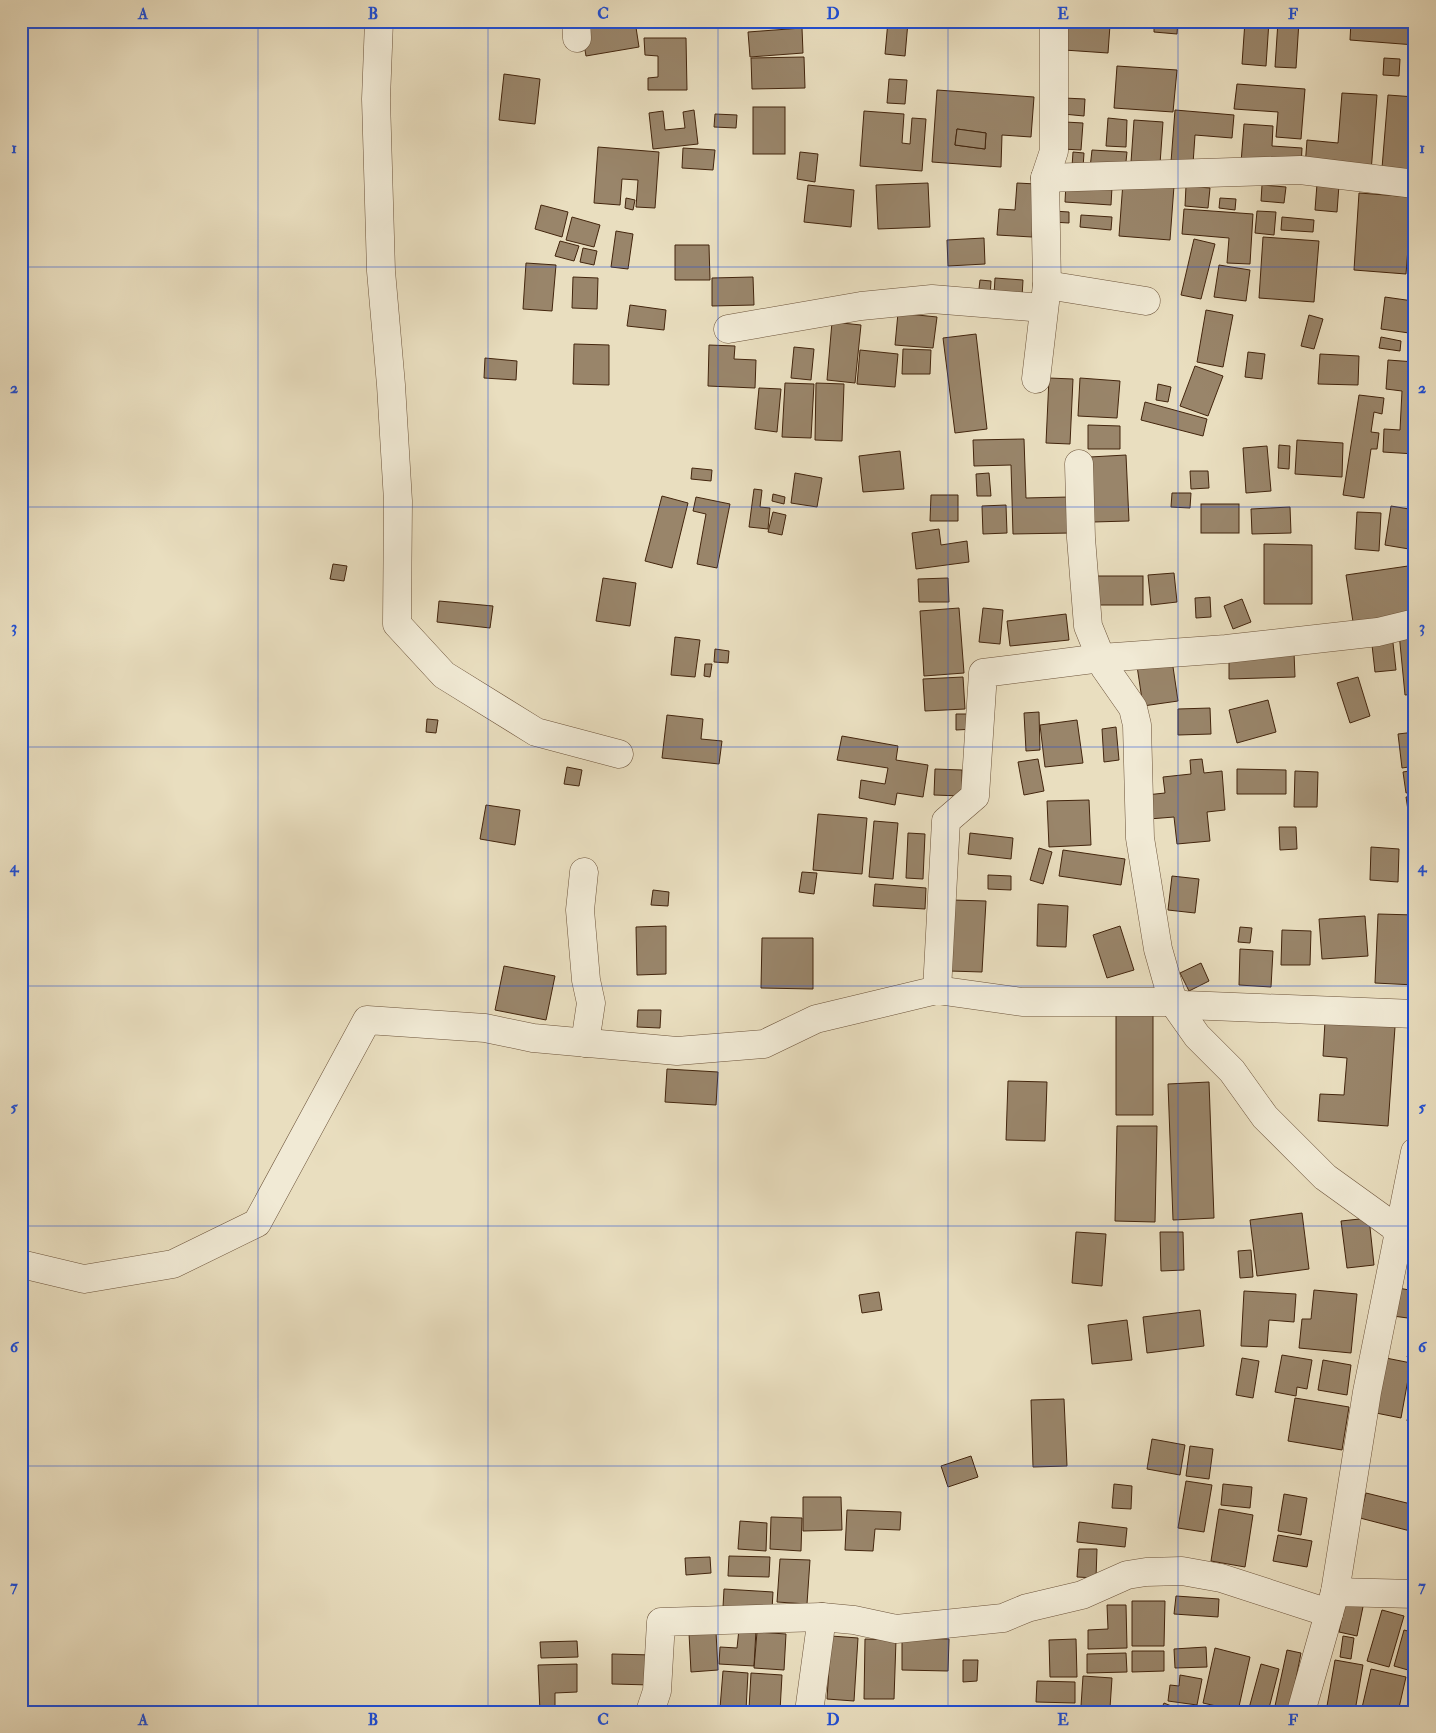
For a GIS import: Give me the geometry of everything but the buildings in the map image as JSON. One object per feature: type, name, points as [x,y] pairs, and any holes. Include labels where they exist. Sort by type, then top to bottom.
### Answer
[{"type":"street","points":[[379,21],[376,99],[380,271],[391,385],[398,501],[397,624],[444,675],[536,732],[618,754]]},
{"type":"street","points":[[1036,379],[1045,296],[1045,178],[1054,151],[1054,21]]},
{"type":"street","points":[[1045,178],[1300,170],[1415,184]]},
{"type":"street","points":[[728,329],[861,306],[932,299],[1045,296],[1146,301]]},
{"type":"street","points":[[1079,464],[1081,538],[1088,626],[1105,668],[1133,708],[1137,725],[1140,838],[1158,950],[1173,1002],[1197,1036],[1232,1071],[1265,1117],[1325,1177],[1393,1226],[1404,1245]]},
{"type":"street","points":[[937,990],[946,822],[975,796],[983,673],[1100,658],[1226,649],[1368,634],[1415,622]]},
{"type":"street","points":[[584,872],[580,910],[586,980],[591,1003],[585,1043]]},
{"type":"street","points":[[21,1264],[84,1279],[173,1264],[257,1222],[367,1020],[485,1028],[533,1038],[677,1051],[764,1044],[816,1019],[937,990],[1022,1002],[1173,1002],[1185,1005],[1415,1014]]},
{"type":"street","points":[[1301,1712],[1332,1603],[1367,1392],[1404,1245],[1415,1152]]},
{"type":"street","points":[[650,1712],[657,1691],[660,1622],[822,1617],[854,1620],[896,1629],[1003,1618],[1027,1608],[1082,1595],[1127,1575],[1146,1572],[1182,1571],[1332,1603],[1415,1594]]},
{"type":"street","points":[[808,1712],[822,1617]]}]
